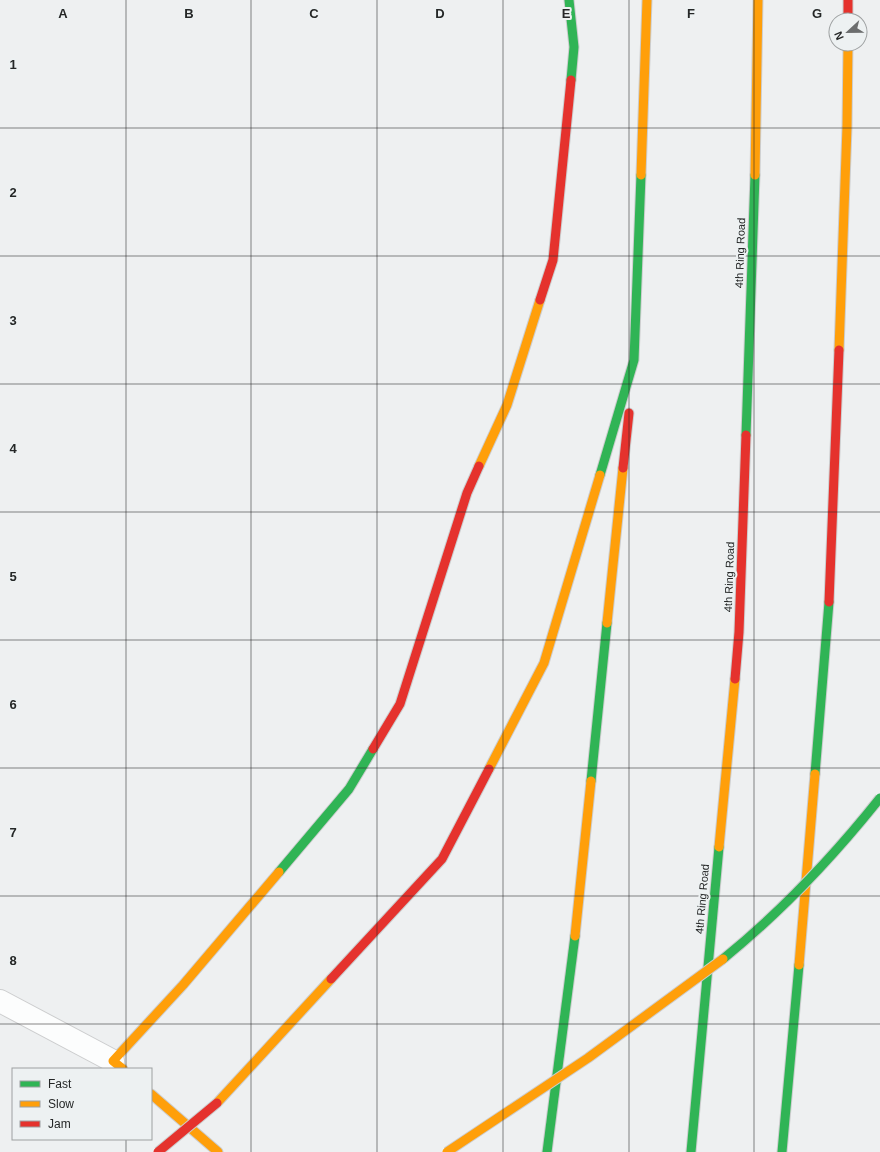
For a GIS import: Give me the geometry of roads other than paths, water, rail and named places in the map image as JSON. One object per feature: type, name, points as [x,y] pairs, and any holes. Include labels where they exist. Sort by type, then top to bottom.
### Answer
[{"type":"main road","points":[[118,1065],[183,984],[349,789],[400,704],[467,493],[508,405],[553,260],[574,47],[569,0]]},
{"type":"main road","points":[[546,1152],[576,927],[634,360],[647,0]]},
{"type":"main road","name":"4th Ring Road","points":[[691,1152],[738,632],[757,130],[758,0]]},
{"type":"main road","points":[[848,0],[848,12]]},
{"type":"main road","points":[[782,1152],[828,632],[847,127],[848,52]]},
{"type":"main road","points":[[158,1152],[217,1103],[442,859],[544,663],[634,360]]},
{"type":"main road","points":[[447,1152],[570,1070],[719,963],[769,920],[816,874],[859,825],[880,798]]},
{"type":"main road","points":[[152,1095],[218,1152]]},
{"type":"street","points":[[0,1001],[118,1065]]}]
